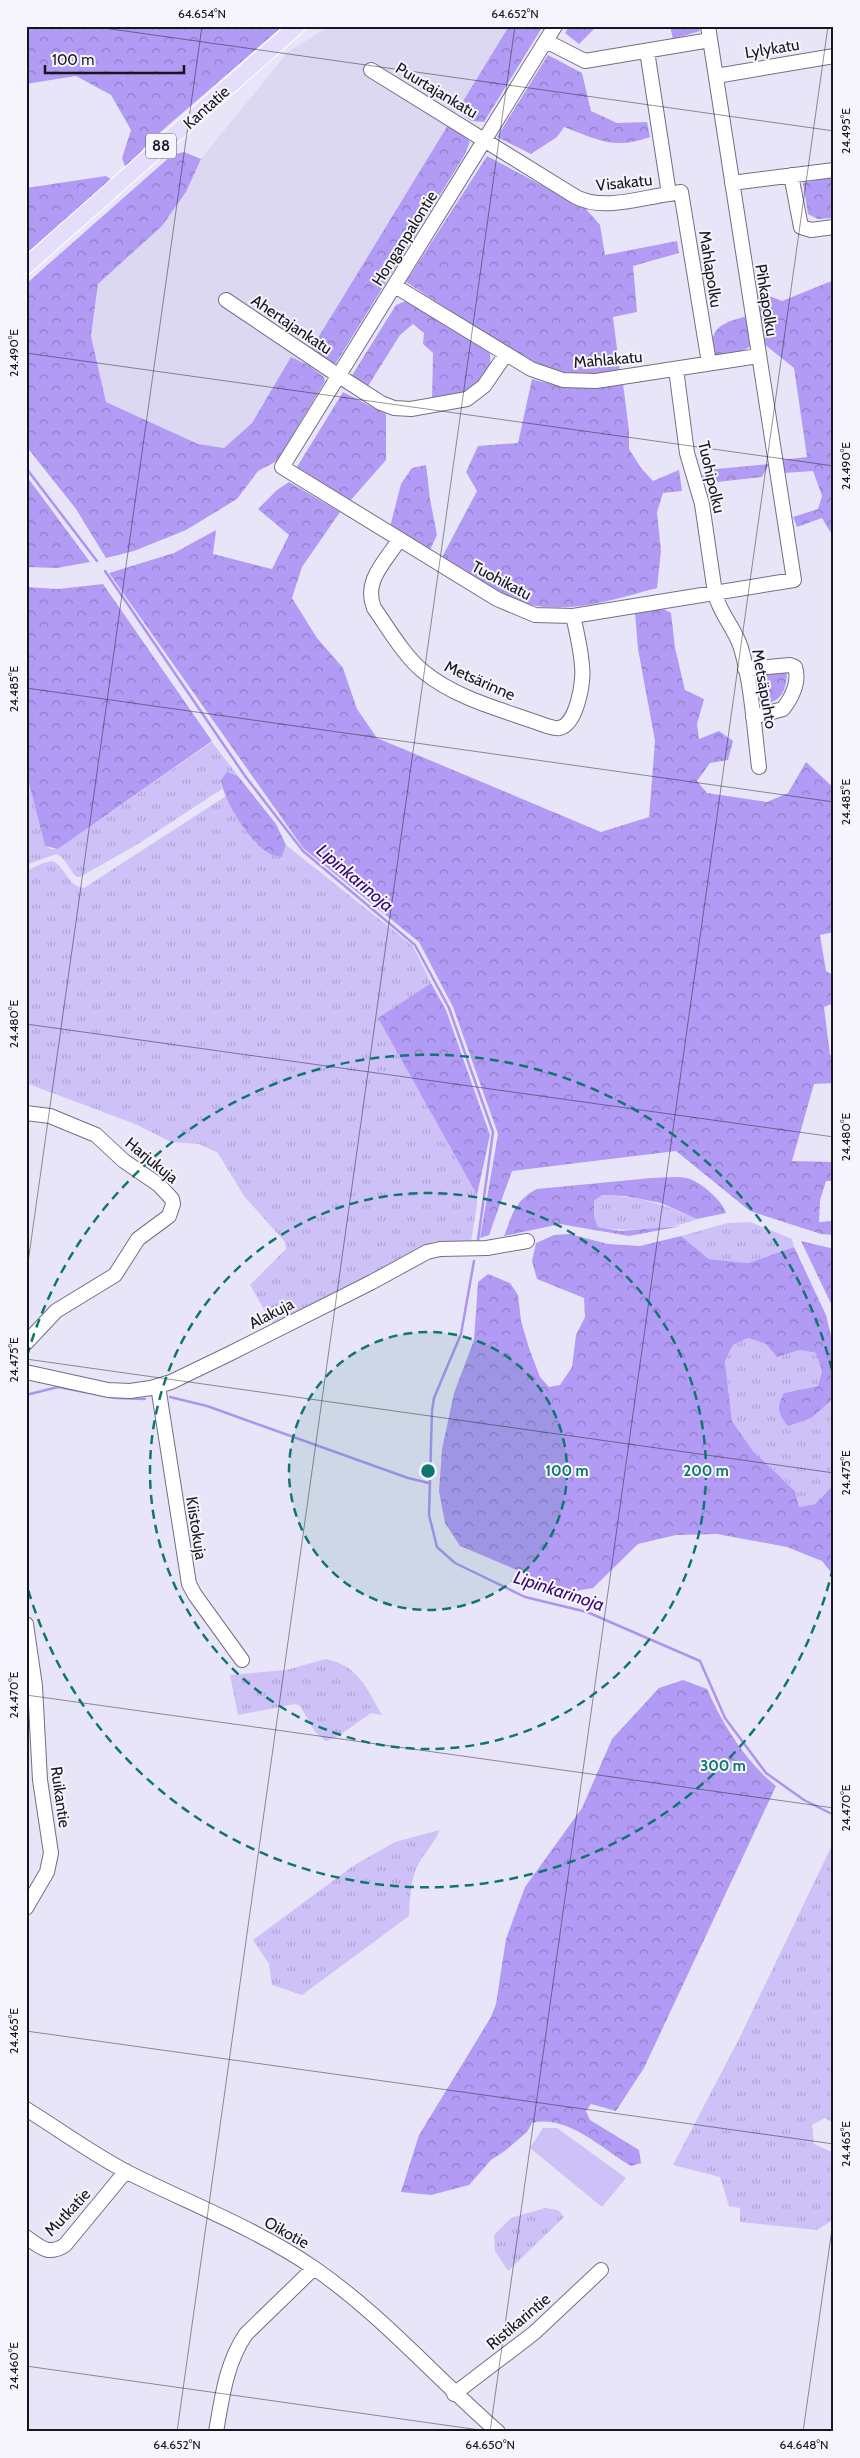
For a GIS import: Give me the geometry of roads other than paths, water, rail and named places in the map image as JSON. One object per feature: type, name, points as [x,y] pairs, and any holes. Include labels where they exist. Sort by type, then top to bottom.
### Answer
[{"type":"main road","name":"Kantatie","points":[[26,266],[297,26]]},
{"type":"street","name":"Honganpalontie","points":[[282,467],[555,26]]},
{"type":"street","points":[[546,41],[585,61],[647,51],[709,33]]},
{"type":"street","name":"Pihkapolku","points":[[709,33],[794,580]]},
{"type":"street","name":"Visakatu","points":[[485,140],[576,197],[588,202],[608,203],[669,194],[647,51]]},
{"type":"street","name":"Lylykatu","points":[[716,76],[834,56]]},
{"type":"street","name":"Puurtajankatu","points":[[371,70],[485,140]]},
{"type":"street","points":[[732,183],[834,170]]},
{"type":"street","points":[[791,175],[801,227],[811,230],[834,227]]},
{"type":"street","name":"Mahlapolku","points":[[669,194],[681,192],[709,363]]},
{"type":"street","name":"Mahlakatu","points":[[395,286],[540,374],[575,381],[596,381],[758,356]]},
{"type":"street","name":"Ahertajankatu","points":[[226,300],[339,376],[388,406],[411,409],[459,402],[472,396],[490,379],[506,354]]},
{"type":"street","name":"Tuohipolku","points":[[676,368],[687,453],[702,504],[715,592]]},
{"type":"street","name":"Tuohikatu","points":[[282,467],[497,600],[518,610],[535,615],[573,616],[794,580]]},
{"type":"street","name":"Metsärinne","points":[[399,540],[372,581],[370,597],[374,608],[422,671],[443,685],[479,701],[547,726],[558,728],[566,725],[572,719],[580,696],[583,669],[573,616]]},
{"type":"street","name":"Metsäpuhto","points":[[715,592],[718,604],[733,629],[741,648],[753,716],[759,767]]},
{"type":"street","points":[[745,669],[790,665],[795,667],[798,675],[795,688],[783,708],[753,716]]},
{"type":"street","name":"Harjukuja","points":[[26,1113],[50,1116],[96,1135],[124,1161],[159,1185],[172,1199],[173,1204],[169,1216],[138,1240],[115,1276],[56,1311],[26,1343]]},
{"type":"street","name":"Alakuja","points":[[26,1372],[108,1390],[130,1391],[158,1386],[231,1353],[427,1252],[440,1249],[487,1248],[527,1241]]},
{"type":"street","name":"Kiistokuja","points":[[158,1386],[189,1584],[242,1660]]},
{"type":"street","name":"Ruikantie","points":[[26,1624],[36,1686],[40,1780],[51,1852],[47,1872],[26,1908]]},
{"type":"street","name":"Oikotie","points":[[26,2109],[126,2171],[234,2224],[314,2268],[351,2295],[378,2319],[454,2394],[498,2432]]},
{"type":"street","name":"Mutkatie","points":[[26,2237],[48,2251],[55,2251],[65,2246],[126,2171]]},
{"type":"street","points":[[216,2432],[227,2375],[237,2346],[246,2334],[314,2268]]},
{"type":"street","name":"Ristikarintie","points":[[454,2394],[534,2333],[601,2270]]},
{"type":"waterway","name":"Lipinkarinoja","points":[[26,468],[97,561]]},
{"type":"waterway","name":"Lipinkarinoja","points":[[105,571],[245,776],[303,851],[415,945],[449,1008],[493,1132],[478,1240]]},
{"type":"waterway","name":"Lipinkarinoja","points":[[474,1261],[461,1334],[434,1398],[432,1411],[429,1515],[437,1547],[455,1563],[525,1597],[587,1612],[700,1661],[725,1718],[766,1773],[804,1800],[832,1814]]},
{"type":"waterway","points":[[26,1395],[58,1387],[116,1398],[145,1399]]},
{"type":"waterway","points":[[170,1397],[207,1406],[408,1478],[429,1483]]}]
